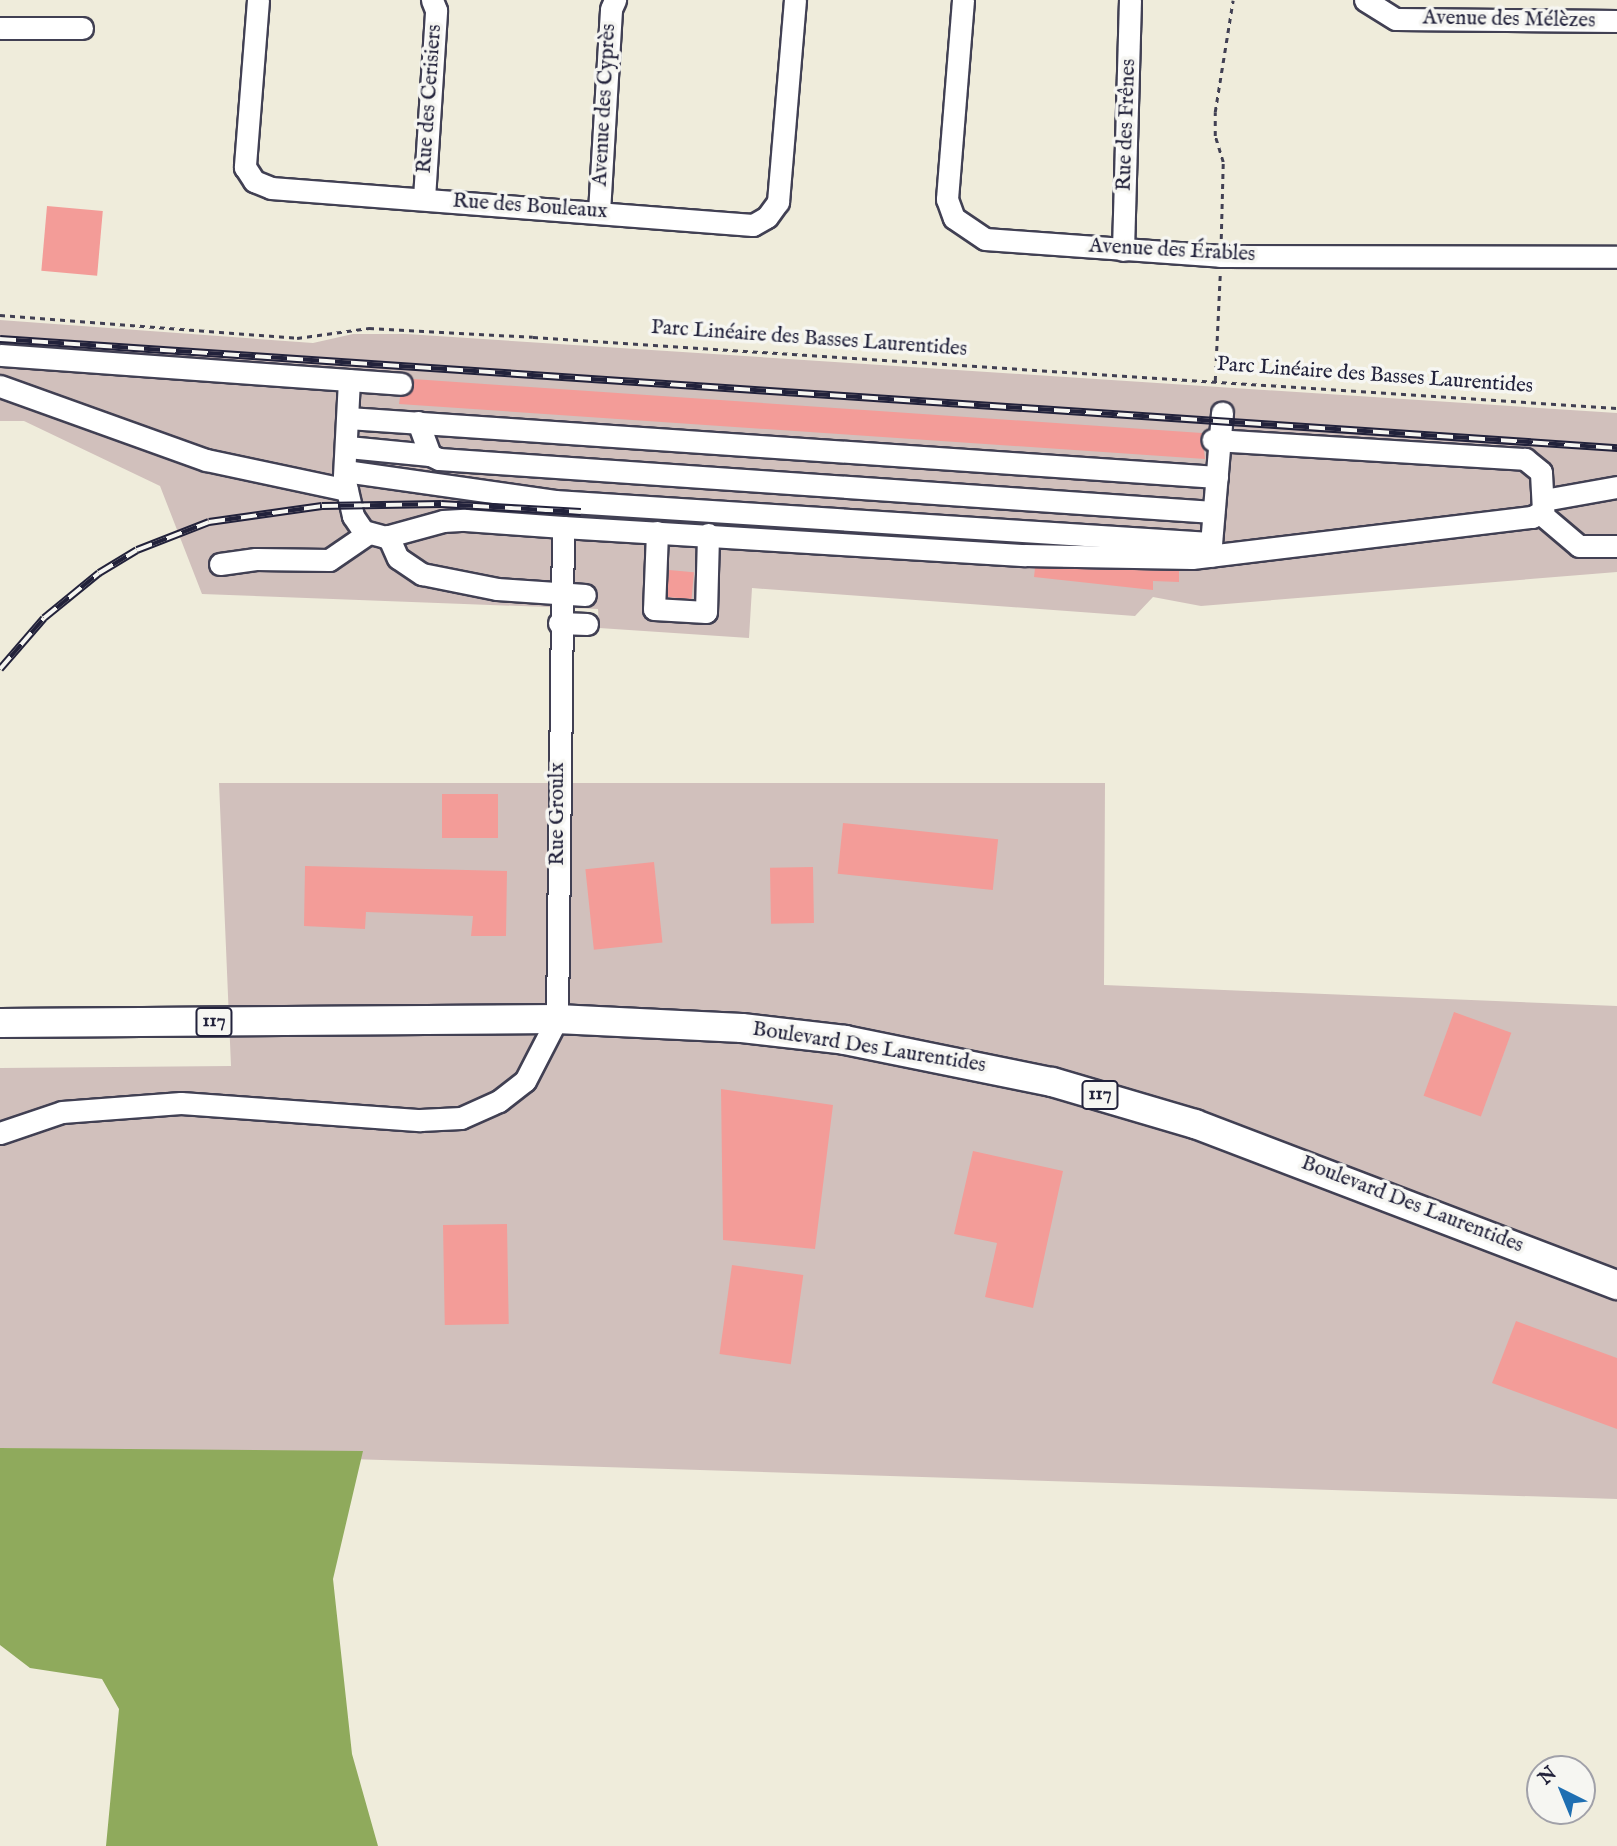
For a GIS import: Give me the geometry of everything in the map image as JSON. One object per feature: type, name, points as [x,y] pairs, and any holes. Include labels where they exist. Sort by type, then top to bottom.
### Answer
[{"type":"main road","name":"Boulevard Des Laurentides","points":[[0,1023],[557,1019],[804,1035],[1052,1082],[1257,1146],[1617,1285]]},
{"type":"street","name":"Rue des Bouleaux","points":[[258,0],[246,167],[254,181],[271,188],[753,225],[767,217],[778,202],[795,0]]},
{"type":"street","name":"Rue des Cerisiers","points":[[424,198],[436,10],[432,0]]},
{"type":"street","name":"Avenue des Cyprès","points":[[598,212],[611,9],[615,0]]},
{"type":"street","name":"Avenue des Érables","points":[[963,0],[947,200],[954,218],[985,239],[1123,250],[1220,262],[1617,257]]},
{"type":"street","name":"Rue des Frênes","points":[[1123,250],[1130,0]]},
{"type":"street","name":"Avenue des Mélèzes","points":[[1366,0],[1396,19],[1617,21]]},
{"type":"street","points":[[0,28],[82,28]]},
{"type":"street","points":[[0,355],[401,384]]},
{"type":"street","points":[[349,380],[346,481],[353,516],[378,535],[398,558],[422,574],[498,589],[560,608],[587,624]]},
{"type":"street","points":[[0,386],[206,460],[346,481],[555,501],[1210,549]]},
{"type":"street","points":[[1210,549],[1217,477],[1216,440],[1222,413]]},
{"type":"street","points":[[348,418],[1217,477]]},
{"type":"street","points":[[418,422],[430,455]]},
{"type":"street","points":[[1216,440],[1525,460],[1541,472],[1542,506],[1579,546],[1617,546]]},
{"type":"street","points":[[348,447],[1213,512]]},
{"type":"street","points":[[220,564],[256,559],[330,560],[378,535],[443,521],[708,534],[1025,555],[1210,549],[1542,506],[1617,487]]},
{"type":"street","name":"Rue Groulx","points":[[557,1019],[562,527]]},
{"type":"street","points":[[657,532],[654,609],[706,612],[708,534]]},
{"type":"street","points":[[560,608],[585,595]]},
{"type":"street","points":[[0,1133],[62,1112],[181,1103],[420,1120],[461,1118],[499,1101],[525,1081],[557,1019]]},
{"type":"path","points":[[1215,381],[1223,162],[1215,136],[1215,112],[1233,0]]},
{"type":"path","name":"Parc Linéaire des Basses Laurentides","points":[[0,315],[306,338],[381,328],[1617,408]]},
{"type":"shaded area","points":[[0,320],[313,343],[353,334],[406,334],[1617,413],[1617,572],[1201,606],[1153,597],[1135,616],[752,588],[749,638],[599,628],[598,609],[202,594],[160,486],[24,421],[0,421]]},
{"type":"shaded area","points":[[219,783],[1105,783],[1104,985],[1617,1006],[1617,1499],[0,1448],[0,1068],[231,1066]]},
{"type":"green space","points":[[0,1448],[363,1451],[333,1579],[352,1754],[378,1846],[106,1846],[119,1709],[102,1679],[30,1668],[0,1645]]},
{"type":"building","points":[[47,206],[103,211],[97,276],[41,271]]},
{"type":"building","points":[[413,379],[1202,433],[1205,459],[399,404],[400,397],[412,391]]},
{"type":"building","points":[[1035,568],[1179,571],[1179,582],[1153,581],[1153,590],[1034,577]]},
{"type":"building","points":[[669,570],[694,572],[692,599],[667,597]]},
{"type":"building","points":[[442,794],[498,794],[498,838],[442,838]]},
{"type":"building","points":[[843,823],[998,839],[993,890],[838,874]]},
{"type":"building","points":[[654,862],[662,943],[594,950],[585,869]]},
{"type":"building","points":[[305,866],[507,871],[506,936],[471,936],[473,916],[366,912],[365,929],[304,926]]},
{"type":"building","points":[[813,867],[814,923],[771,924],[770,868]]},
{"type":"building","points":[[1454,1012],[1511,1033],[1481,1116],[1424,1096]]},
{"type":"building","points":[[721,1089],[833,1105],[815,1249],[723,1240]]},
{"type":"building","points":[[973,1151],[1063,1171],[1033,1308],[985,1297],[997,1243],[954,1234]]},
{"type":"building","points":[[507,1224],[509,1324],[445,1325],[443,1225]]},
{"type":"building","points":[[732,1265],[803,1275],[791,1364],[719,1354]]},
{"type":"building","points":[[1516,1321],[1617,1358],[1617,1429],[1492,1383]]},
{"type":"railway","points":[[0,339],[1617,448]]},
{"type":"railway","points":[[0,669],[44,618],[99,573],[137,550],[209,522],[322,506],[441,504],[581,512]]}]
